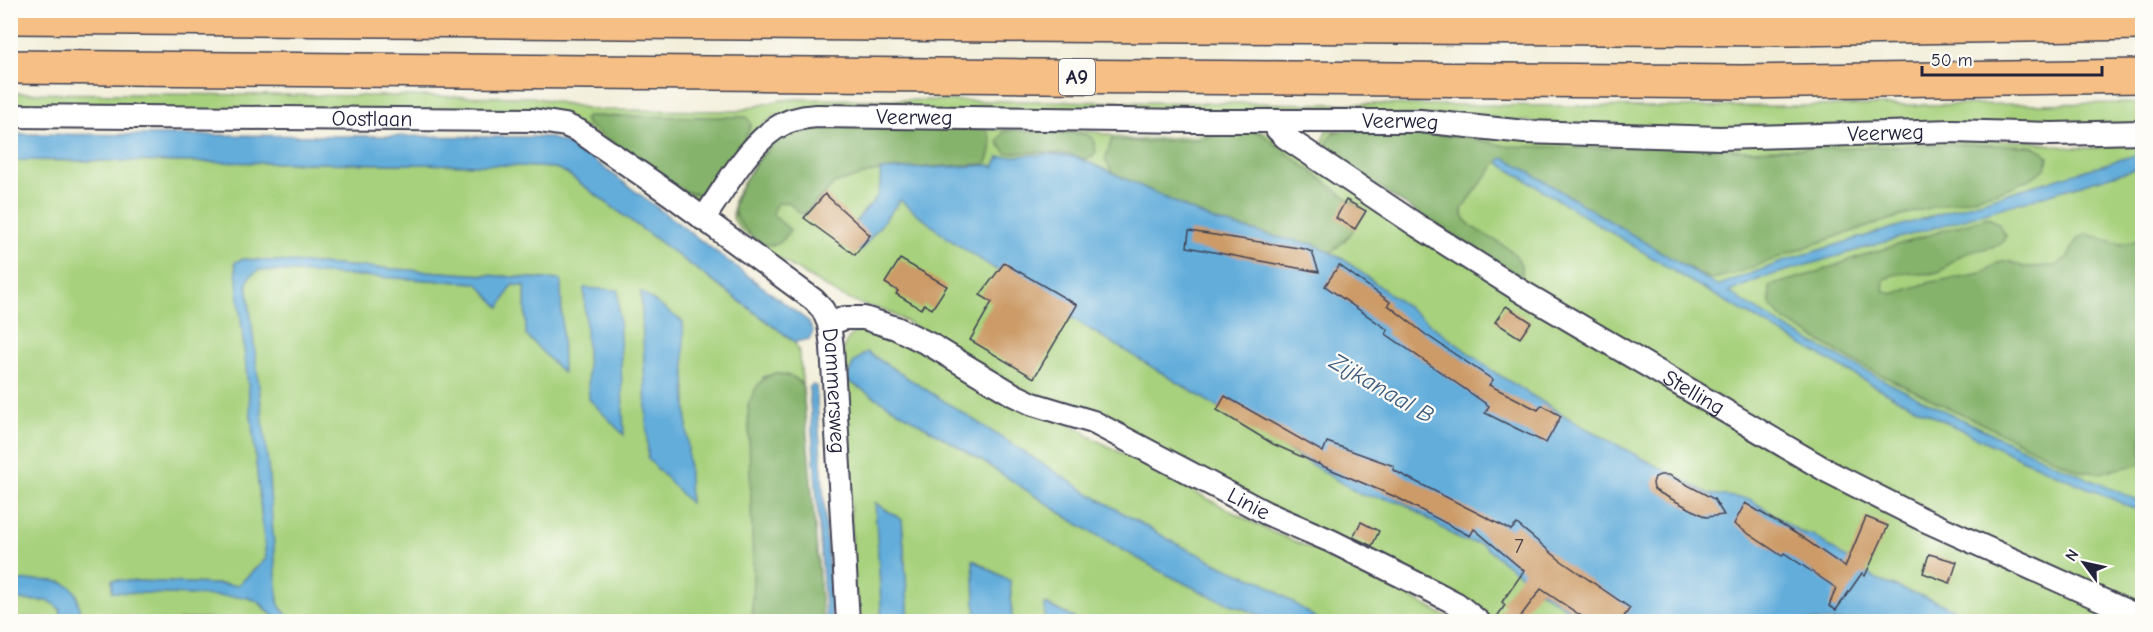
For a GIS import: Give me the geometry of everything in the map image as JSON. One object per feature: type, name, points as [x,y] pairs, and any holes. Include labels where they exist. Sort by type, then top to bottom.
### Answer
[{"type":"highway","name":"A9","points":[[10,17],[998,26],[1778,29],[2142,23]]},
{"type":"highway","name":"A9","points":[[10,67],[1743,82],[2142,76]]},
{"type":"street","name":"Oostlaan","points":[[10,116],[534,120],[550,122],[579,131],[703,219]]},
{"type":"street","name":"Veerweg","points":[[703,219],[749,154],[782,124],[802,118],[833,116],[1275,122],[1420,121],[1525,132],[1720,138],[1953,131],[2050,134],[2142,132]]},
{"type":"street","name":"Stelling","points":[[1275,122],[1277,129],[1285,137],[1443,242],[1760,433],[1829,472],[1922,519],[2142,618]]},
{"type":"street","name":"Dammersweg","points":[[703,219],[814,300],[823,310],[829,324],[848,621]]},
{"type":"street","name":"Linie","points":[[829,324],[845,318],[864,318],[896,328],[931,345],[1014,395],[1033,404],[1093,422],[1266,513],[1331,541],[1434,592],[1457,604],[1479,621]]},
{"type":"green space","points":[[11,93],[533,97],[596,110],[737,111],[781,100],[795,99],[1666,107],[2142,103],[2142,124],[1726,130],[1579,125],[1434,115],[776,116],[758,128],[703,199],[697,200],[585,128],[11,110]]},
{"type":"green space","points":[[588,116],[747,117],[751,124],[739,149],[719,179],[707,191],[696,194],[684,191],[588,125],[584,120]]},
{"type":"green space","points":[[794,126],[1090,131],[1134,140],[1197,136],[1232,128],[1265,132],[1546,313],[2138,621],[1490,621],[1041,400],[887,311],[860,304],[839,295],[773,255],[739,228],[733,218],[734,199],[769,144]]},
{"type":"green space","points":[[801,126],[985,129],[990,137],[990,155],[986,164],[880,170],[834,184],[805,213],[801,214],[788,202],[778,203],[773,215],[790,230],[779,243],[768,245],[750,234],[739,222],[734,210],[735,203],[743,183],[771,145]]},
{"type":"green space","points":[[1228,130],[1259,132],[1365,212],[1349,236],[1331,253],[1313,244],[1212,220],[1113,173],[1105,160],[1112,139],[1142,142],[1201,139]]},
{"type":"green space","points":[[1326,130],[2032,141],[2080,148],[2110,146],[2142,138],[2142,611],[1932,519],[1556,305],[1321,148]]},
{"type":"green space","points":[[1349,130],[1466,137],[1506,146],[1603,148],[1656,145],[1746,150],[1966,144],[2033,146],[2043,151],[2048,157],[2046,168],[2033,177],[2002,190],[1918,211],[1830,239],[1745,270],[1710,279],[1619,231],[1503,160],[1496,163],[1462,209],[1465,219],[1472,227],[1505,246],[1515,255],[1521,265],[1522,278],[1328,156],[1328,140],[1334,132]]},
{"type":"green space","points":[[1004,131],[1086,134],[1093,139],[1096,151],[1093,157],[1085,159],[1067,154],[1006,153],[998,142]]},
{"type":"green space","points":[[11,160],[499,165],[555,168],[565,172],[795,342],[799,352],[803,388],[796,379],[786,375],[774,374],[763,377],[752,621],[292,621],[278,602],[247,283],[250,276],[259,269],[525,286],[526,335],[561,280],[243,259],[243,334],[266,559],[238,585],[113,580],[112,591],[246,597],[258,602],[278,621],[213,621],[212,618],[179,620],[178,622],[81,621],[77,594],[62,582],[11,581]]},
{"type":"green space","points":[[1987,217],[1998,223],[2006,236],[2001,244],[1960,256],[1938,272],[1904,273],[1891,276],[1884,280],[1883,290],[1892,294],[1931,282],[1982,273],[1998,263],[2008,261],[2024,267],[2055,266],[2068,257],[2077,239],[2087,234],[2121,244],[2142,240],[2142,464],[2098,473],[2079,471],[1853,361],[1783,319],[1770,305],[1769,286]]},
{"type":"green space","points":[[865,328],[875,329],[1084,431],[1087,435],[1244,518],[1352,565],[1454,621],[1074,622],[1074,618],[1046,604],[1045,621],[1012,621],[1010,581],[974,560],[976,621],[909,621],[902,520],[876,503],[882,621],[856,621],[843,349],[851,336]]},
{"type":"green space","points":[[775,373],[795,379],[803,388],[823,621],[752,621],[753,567],[748,406],[757,386],[764,378]]},
{"type":"green space","points":[[11,600],[49,601],[60,609],[62,621],[11,622]]},
{"type":"water","points":[[11,134],[549,137],[579,149],[808,321],[813,332],[809,339],[795,342],[565,172],[555,168],[499,165],[11,160]]},
{"type":"water","points":[[2142,153],[2142,167],[1762,278],[1729,292],[1837,356],[1962,420],[2142,502],[2142,512],[2015,456],[1890,395],[1690,281],[1500,164],[1500,159],[1505,158],[1511,161],[1717,286],[1796,257]]},
{"type":"water","name":"Zijkanaal B","points":[[1047,154],[1076,157],[1212,220],[1313,244],[1343,259],[1494,372],[1580,425],[1709,494],[1750,499],[1800,532],[1813,535],[1877,580],[1933,600],[1979,621],[1586,621],[1540,591],[1481,544],[1461,540],[1405,504],[1361,495],[1049,304],[947,238],[900,200],[860,252],[847,243],[859,217],[877,196],[880,170],[991,165],[995,168],[999,158],[1001,159],[999,157]]},
{"type":"water","points":[[243,259],[561,280],[563,373],[526,335],[525,286],[512,285],[500,308],[477,283],[259,270],[250,276],[247,283],[268,464],[278,602],[292,621],[278,621],[259,602],[246,597],[112,592],[112,580],[238,585],[266,559],[235,262]]},
{"type":"water","points":[[584,288],[618,290],[624,435],[589,399]]},
{"type":"water","points":[[641,292],[683,322],[690,503],[648,459]]},
{"type":"water","points":[[867,352],[1090,494],[1173,542],[1227,568],[1263,582],[1320,621],[1268,621],[1160,571],[1076,523],[979,459],[846,380],[854,362]]},
{"type":"water","points":[[812,385],[816,386],[832,621],[826,621],[809,388]]},
{"type":"water","points":[[875,503],[902,520],[909,621],[882,621]]},
{"type":"water","points":[[973,560],[1010,581],[1012,621],[976,621]]},
{"type":"water","points":[[47,580],[72,588],[78,600],[81,621],[62,621],[60,609],[49,601],[11,600],[11,581]]},
{"type":"water","points":[[1045,604],[1074,618],[1074,621],[1045,621]]},
{"type":"building","points":[[825,194],[870,235],[855,255],[804,218]]},
{"type":"building","points":[[1346,200],[1366,211],[1355,229],[1336,218]]},
{"type":"building","points":[[1189,231],[1305,249],[1312,252],[1319,272],[1187,247]]},
{"type":"building","points":[[900,259],[947,286],[932,309],[924,304],[921,309],[896,294],[898,291],[885,283]]},
{"type":"building","points":[[1004,263],[1077,305],[1034,378],[970,340],[992,302],[980,295]]},
{"type":"building","points":[[1339,265],[1390,302],[1388,305],[1425,334],[1493,380],[1489,385],[1538,410],[1542,405],[1561,416],[1546,443],[1485,413],[1489,406],[1386,334],[1388,330],[1325,286]]},
{"type":"building","points":[[1506,306],[1531,322],[1520,338],[1495,322]]},
{"type":"building","points":[[1225,396],[1323,452],[1327,442],[1394,466],[1393,470],[1511,530],[1517,524],[1560,560],[1630,608],[1621,621],[1589,621],[1541,589],[1517,621],[1494,621],[1505,605],[1502,602],[1524,571],[1474,529],[1470,536],[1398,498],[1273,444],[1217,410]]},
{"type":"building","points":[[1669,475],[1714,499],[1724,515],[1706,517],[1658,492],[1654,489],[1653,483],[1655,477]]},
{"type":"building","points":[[1745,503],[1800,536],[1845,567],[1866,517],[1888,526],[1865,576],[1862,573],[1836,610],[1829,606],[1836,588],[1784,553],[1782,556],[1734,524]]},
{"type":"building","points":[[1361,522],[1379,531],[1372,546],[1353,537]]},
{"type":"building","points":[[1929,554],[1957,562],[1950,583],[1923,573]]}]
